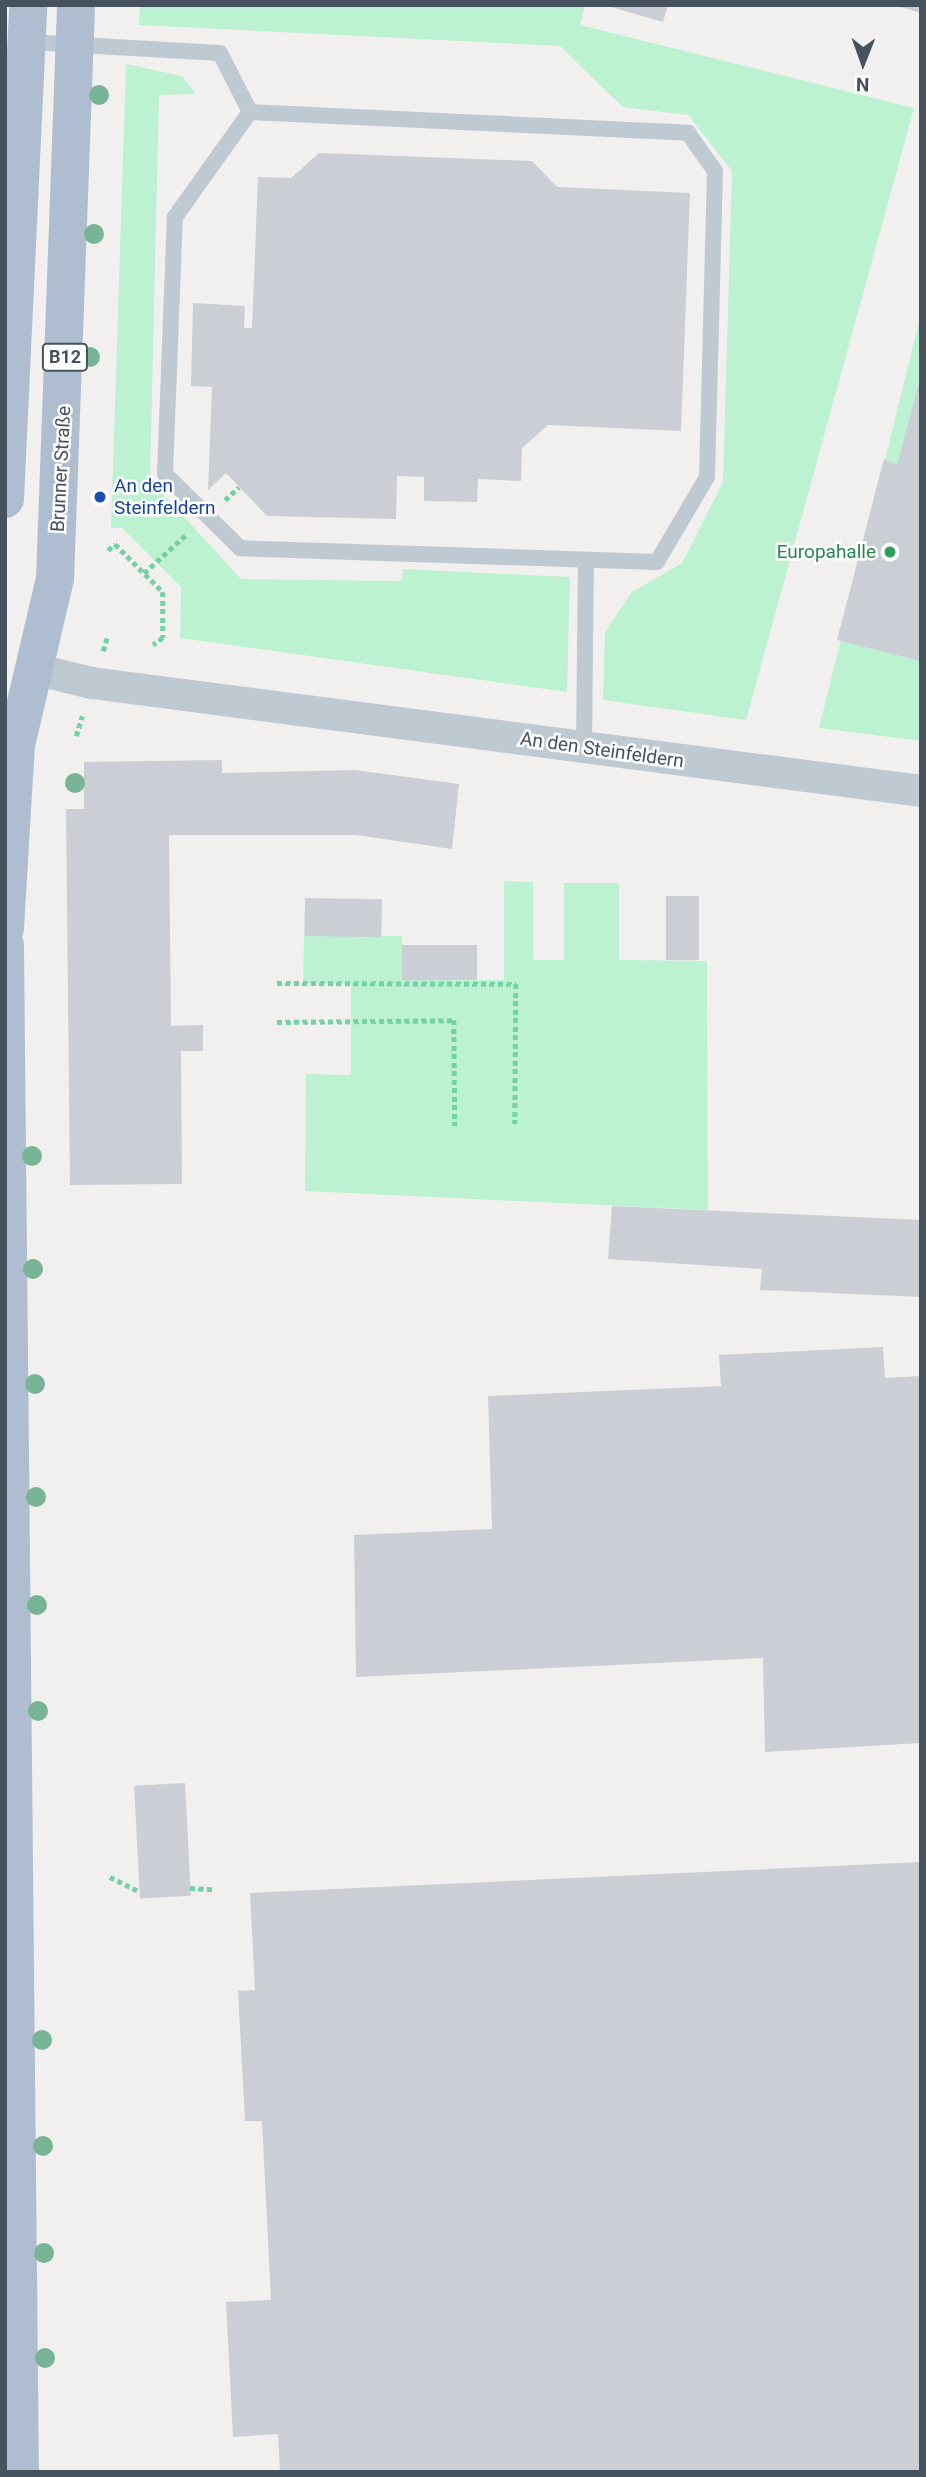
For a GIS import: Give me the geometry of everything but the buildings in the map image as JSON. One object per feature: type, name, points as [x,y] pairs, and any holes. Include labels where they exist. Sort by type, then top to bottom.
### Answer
[{"type":"main road","name":"B12","points":[[5,499],[28,5]]},
{"type":"main road","name":"Brunner Straße","points":[[5,928],[20,665],[55,579],[61,497],[76,5]]},
{"type":"main road","points":[[5,945],[12,2202],[20,2472]]},
{"type":"street","name":"An den Steinfeldern","points":[[20,665],[92,683],[921,791]]},
{"type":"lane","points":[[27,43],[220,53],[250,112]]},
{"type":"lane","points":[[250,112],[688,133],[715,171],[707,477],[657,562],[240,548],[165,474],[175,217],[250,112]]},
{"type":"lane","points":[[584,747],[586,561]]},
{"type":"path","points":[[144,573],[194,527]]},
{"type":"path","points":[[108,550],[115,544],[163,592],[163,638],[153,645]]},
{"type":"path","points":[[276,982],[516,984],[515,1124]]},
{"type":"path","points":[[277,1021],[454,1020],[455,1126]]},
{"type":"path","points":[[110,1877],[139,1891]]},
{"type":"path","points":[[190,1888],[212,1889]]},
{"type":"green space","points":[[140,5],[585,5],[580,25],[914,108],[746,720],[603,700],[605,632],[632,592],[682,563],[723,482],[732,171],[688,115],[623,107],[560,46],[139,25]]},
{"type":"green space","points":[[126,64],[182,76],[196,94],[159,95],[150,480],[241,579],[401,581],[403,569],[570,577],[567,692],[180,638],[181,587],[122,528],[111,528]]},
{"type":"green space","points":[[921,314],[921,741],[819,728]]},
{"type":"green space","points":[[504,881],[533,882],[533,960],[564,960],[564,883],[619,883],[619,960],[707,961],[708,1210],[305,1191],[306,1074],[351,1075],[351,984],[303,983],[304,936],[402,936],[402,980],[504,980]]},
{"type":"place","name":"An den Steinfeldern","points":[[100,497]]},
{"type":"place","name":"Europahalle","points":[[890,552]]}]
